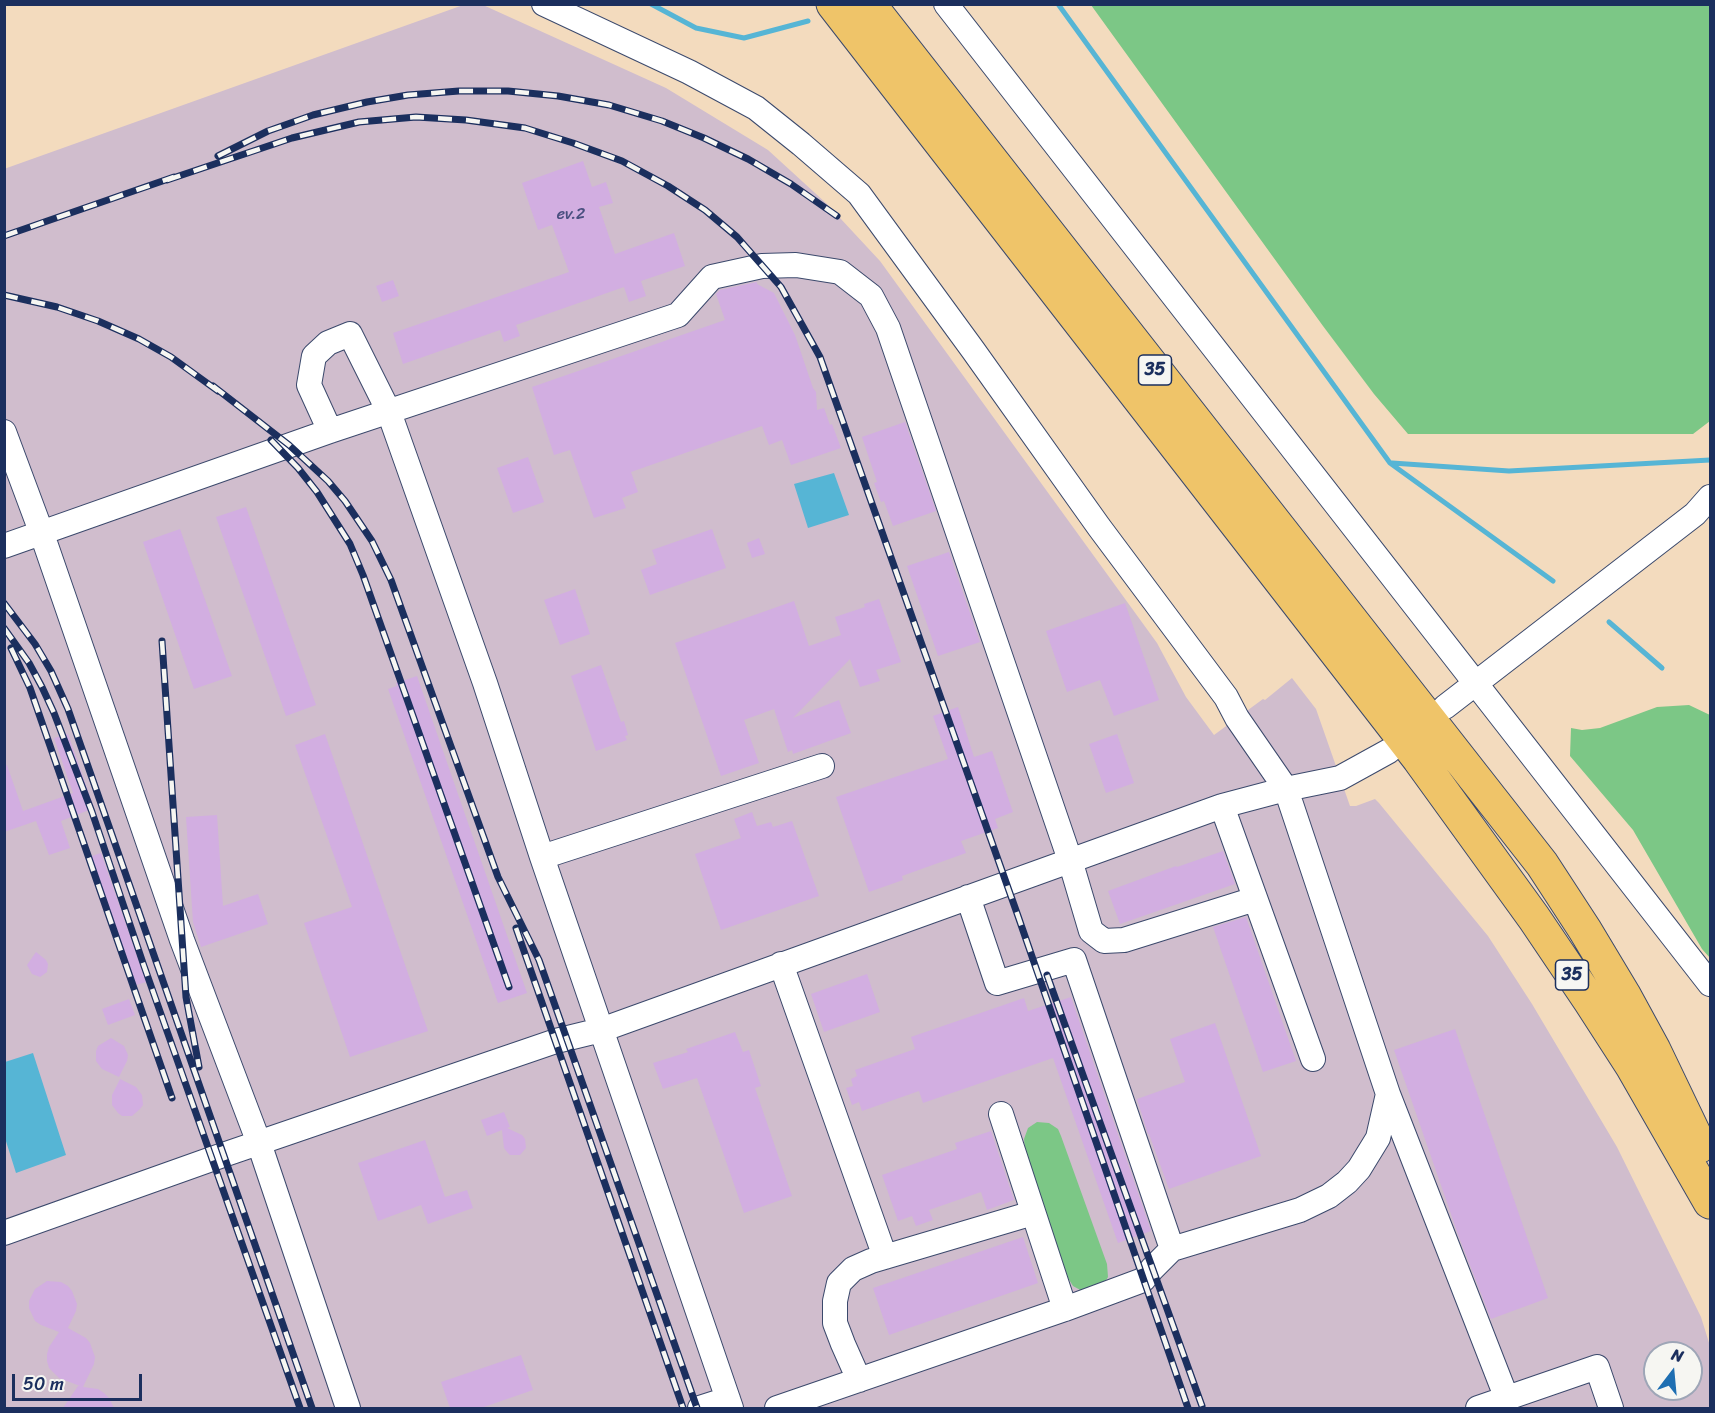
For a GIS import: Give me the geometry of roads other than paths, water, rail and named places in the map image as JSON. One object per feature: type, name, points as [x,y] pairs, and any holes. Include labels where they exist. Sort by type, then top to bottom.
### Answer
[{"type":"highway","name":"35","points":[[833,4],[1419,759],[1534,918],[1596,1011],[1632,1066],[1710,1202]]},
{"type":"highway","name":"35","points":[[869,4],[1542,864],[1585,930],[1649,1041],[1676,1094],[1710,1173]]},
{"type":"street","points":[[544,4],[689,72],[756,108],[859,194],[1099,527],[1226,697],[1286,789],[1388,1094],[1507,1399]]},
{"type":"street","points":[[946,4],[1710,984]]},
{"type":"street","points":[[4,546],[330,431],[678,315],[712,277],[762,266],[796,265],[840,272],[871,296],[888,328],[1070,860],[1091,931],[1104,941],[1124,940],[1255,899]]},
{"type":"street","points":[[330,431],[309,385],[314,356],[328,343],[350,334],[389,412],[485,683],[729,1404],[700,1408]]},
{"type":"street","points":[[4,432],[42,534],[182,940],[259,1143],[348,1408]]},
{"type":"street","points":[[1445,707],[1695,514],[1710,497]]},
{"type":"street","points":[[4,1233],[556,1041],[601,1029],[1222,806],[1340,778],[1389,751]]},
{"type":"street","points":[[542,857],[822,766]]},
{"type":"street","points":[[1222,806],[1313,1059]]},
{"type":"street","points":[[968,897],[997,983],[1074,960],[1172,1249]]},
{"type":"street","points":[[781,964],[885,1257]]},
{"type":"street","points":[[777,1408],[1143,1280],[1172,1249],[1300,1210],[1329,1196],[1359,1169],[1378,1138],[1388,1094]]},
{"type":"street","points":[[1001,1114],[1065,1309]]},
{"type":"street","points":[[859,1380],[835,1323],[835,1301],[839,1283],[853,1269],[885,1257],[1034,1213]]},
{"type":"street","points":[[1478,1408],[1597,1367],[1611,1408]]},
{"type":"water","points":[[834,473],[849,515],[808,528],[794,484]]},
{"type":"water","points":[[33,1053],[66,1155],[16,1173],[5,1138],[5,1062]]},
{"type":"waterway","points":[[651,4],[696,28],[744,38],[808,21]]},
{"type":"waterway","points":[[1058,4],[1390,463],[1553,581]]},
{"type":"waterway","points":[[1392,463],[1509,471],[1710,460]]},
{"type":"waterway","points":[[1609,622],[1662,668]]},
{"type":"railway","points":[[218,156],[268,131],[313,115],[367,102],[408,95],[459,91],[508,91],[558,96],[609,105],[662,121],[748,159],[791,184],[837,216]]},
{"type":"railway","points":[[167,180],[292,138],[359,122],[416,117],[466,120],[525,128],[622,161],[668,186],[705,210],[737,237],[781,287],[820,357],[1018,916],[1188,1408]]},
{"type":"railway","points":[[4,236],[174,177]]},
{"type":"railway","points":[[4,295],[57,307],[98,321],[139,339],[171,357],[218,391]]},
{"type":"railway","points":[[213,386],[289,445],[328,481],[345,501],[372,541],[391,580],[498,877],[539,960],[697,1408]]},
{"type":"railway","points":[[271,440],[317,492],[350,544],[509,987]]},
{"type":"railway","points":[[4,603],[35,644],[51,671],[68,709],[312,1408]]},
{"type":"railway","points":[[4,628],[29,663],[42,687],[92,812],[300,1408]]},
{"type":"railway","points":[[162,641],[186,997],[199,1067]]},
{"type":"railway","points":[[11,648],[30,688],[172,1098]]},
{"type":"railway","points":[[516,928],[683,1408]]},
{"type":"railway","points":[[1047,975],[1202,1406]]}]
